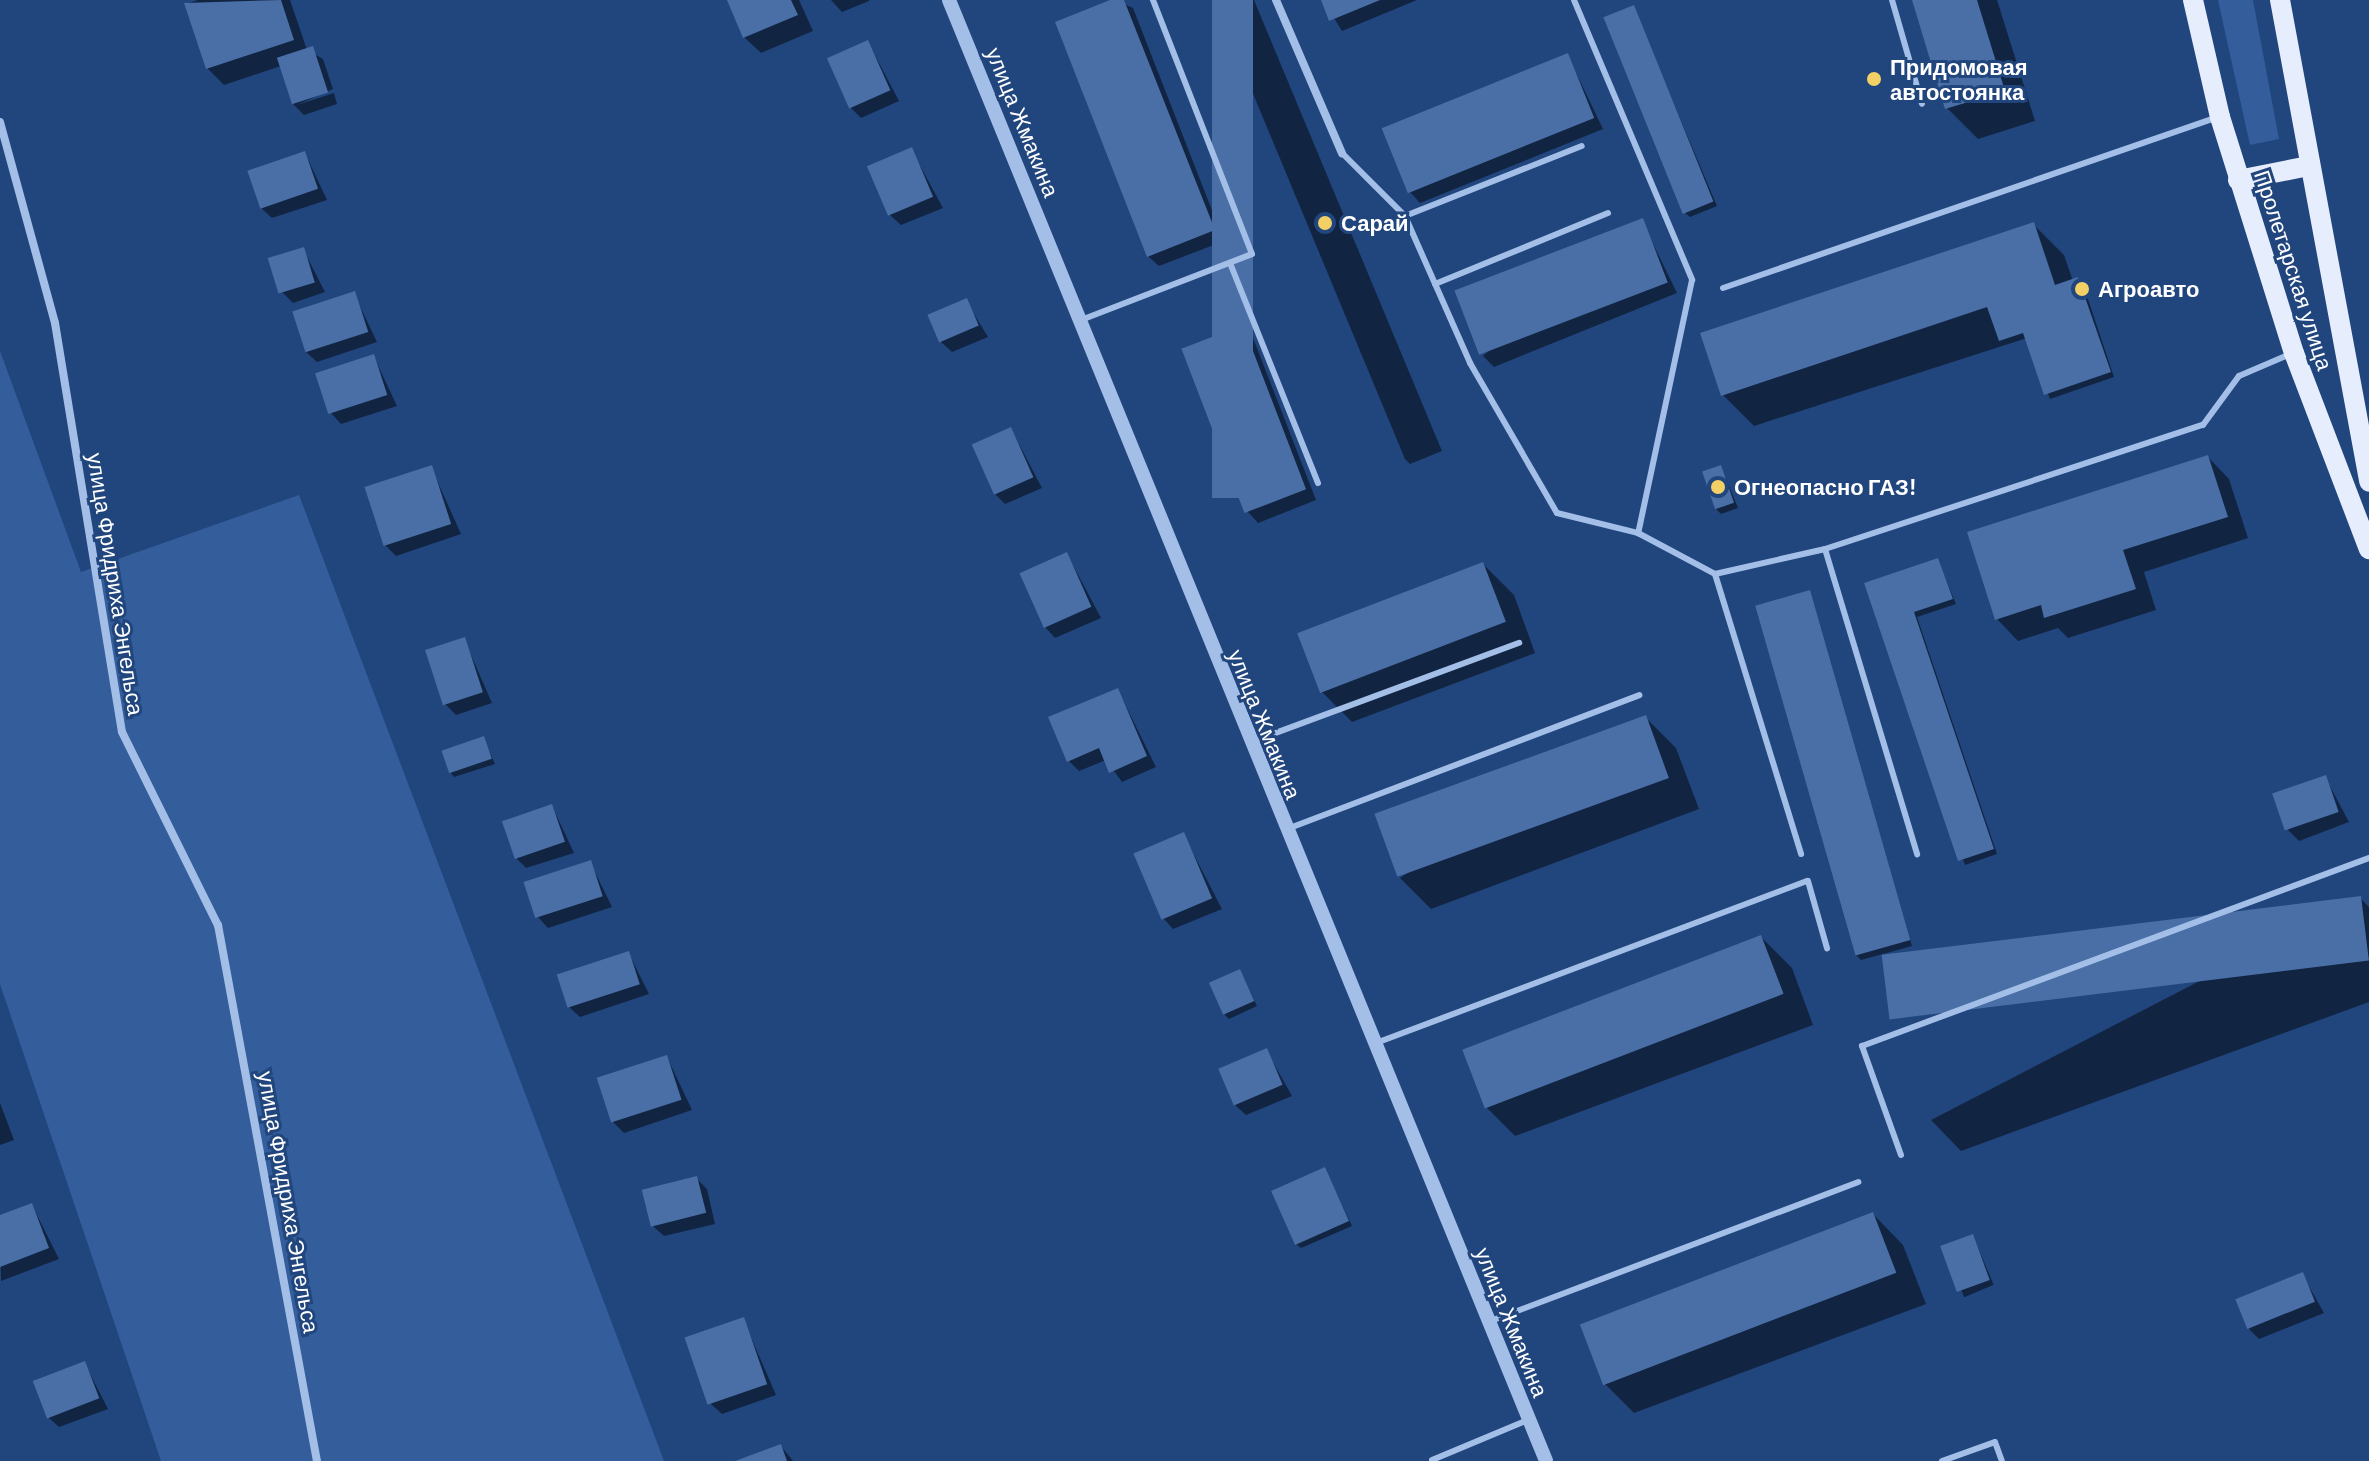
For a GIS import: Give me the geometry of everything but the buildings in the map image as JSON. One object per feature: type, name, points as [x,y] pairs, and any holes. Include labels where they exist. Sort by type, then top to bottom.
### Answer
[{"type":"main road","name":"Пролетарская улица","points":[[2193,0],[2238,180],[2294,353],[2369,549]]},
{"type":"main road","name":"Пролетарская улица","points":[[2280,0],[2369,482]]},
{"type":"main road","points":[[2238,180],[2309,166]]},
{"type":"street","name":"улица Жмакина","points":[[949,0],[1081,320],[1248,744],[1546,1461]]},
{"type":"street","points":[[1276,0],[1342,153]]},
{"type":"street","name":"улица Фридриха Энгельса","points":[[0,122],[55,323],[122,732],[218,925],[317,1461]]},
{"type":"lane","points":[[1081,320],[1252,254],[1153,0]]},
{"type":"lane","points":[[1574,0],[1692,280],[1638,533]]},
{"type":"lane","points":[[1892,0],[1922,104]]},
{"type":"lane","points":[[1723,288],[2220,117]]},
{"type":"lane","points":[[1405,216],[1582,146]]},
{"type":"lane","points":[[1342,153],[1405,216],[1470,363],[1557,513],[1638,533],[1715,574],[1825,549],[2203,425],[2239,376],[2294,353]]},
{"type":"lane","points":[[1435,284],[1608,213]]},
{"type":"lane","points":[[1230,263],[1318,483]]},
{"type":"lane","points":[[1825,549],[1917,854]]},
{"type":"lane","points":[[1715,574],[1801,854]]},
{"type":"lane","points":[[1248,744],[1519,643]]},
{"type":"lane","points":[[1284,830],[1639,695]]},
{"type":"lane","points":[[1901,1155],[1862,1046],[2369,858]]},
{"type":"lane","points":[[1373,1044],[1808,881],[1827,948]]},
{"type":"lane","points":[[1488,1322],[1858,1182]]},
{"type":"lane","points":[[1432,1460],[1528,1420]]},
{"type":"lane","points":[[1942,1461],[1995,1442],[2002,1461]]},
{"type":"shaded area","points":[[2218,0],[2253,0],[2279,139],[2250,145]]},
{"type":"shaded area","points":[[0,351],[81,572],[299,495],[664,1461],[161,1461],[0,984]]},
{"type":"place","name":"Придомовая автостоянка","points":[[1874,79]]},
{"type":"place","name":"Сарай","points":[[1325,223]]},
{"type":"place","name":"Агроавто","points":[[2082,289]]},
{"type":"place","name":"Огнеопасно ГАЗ!","points":[[1718,487]]}]
